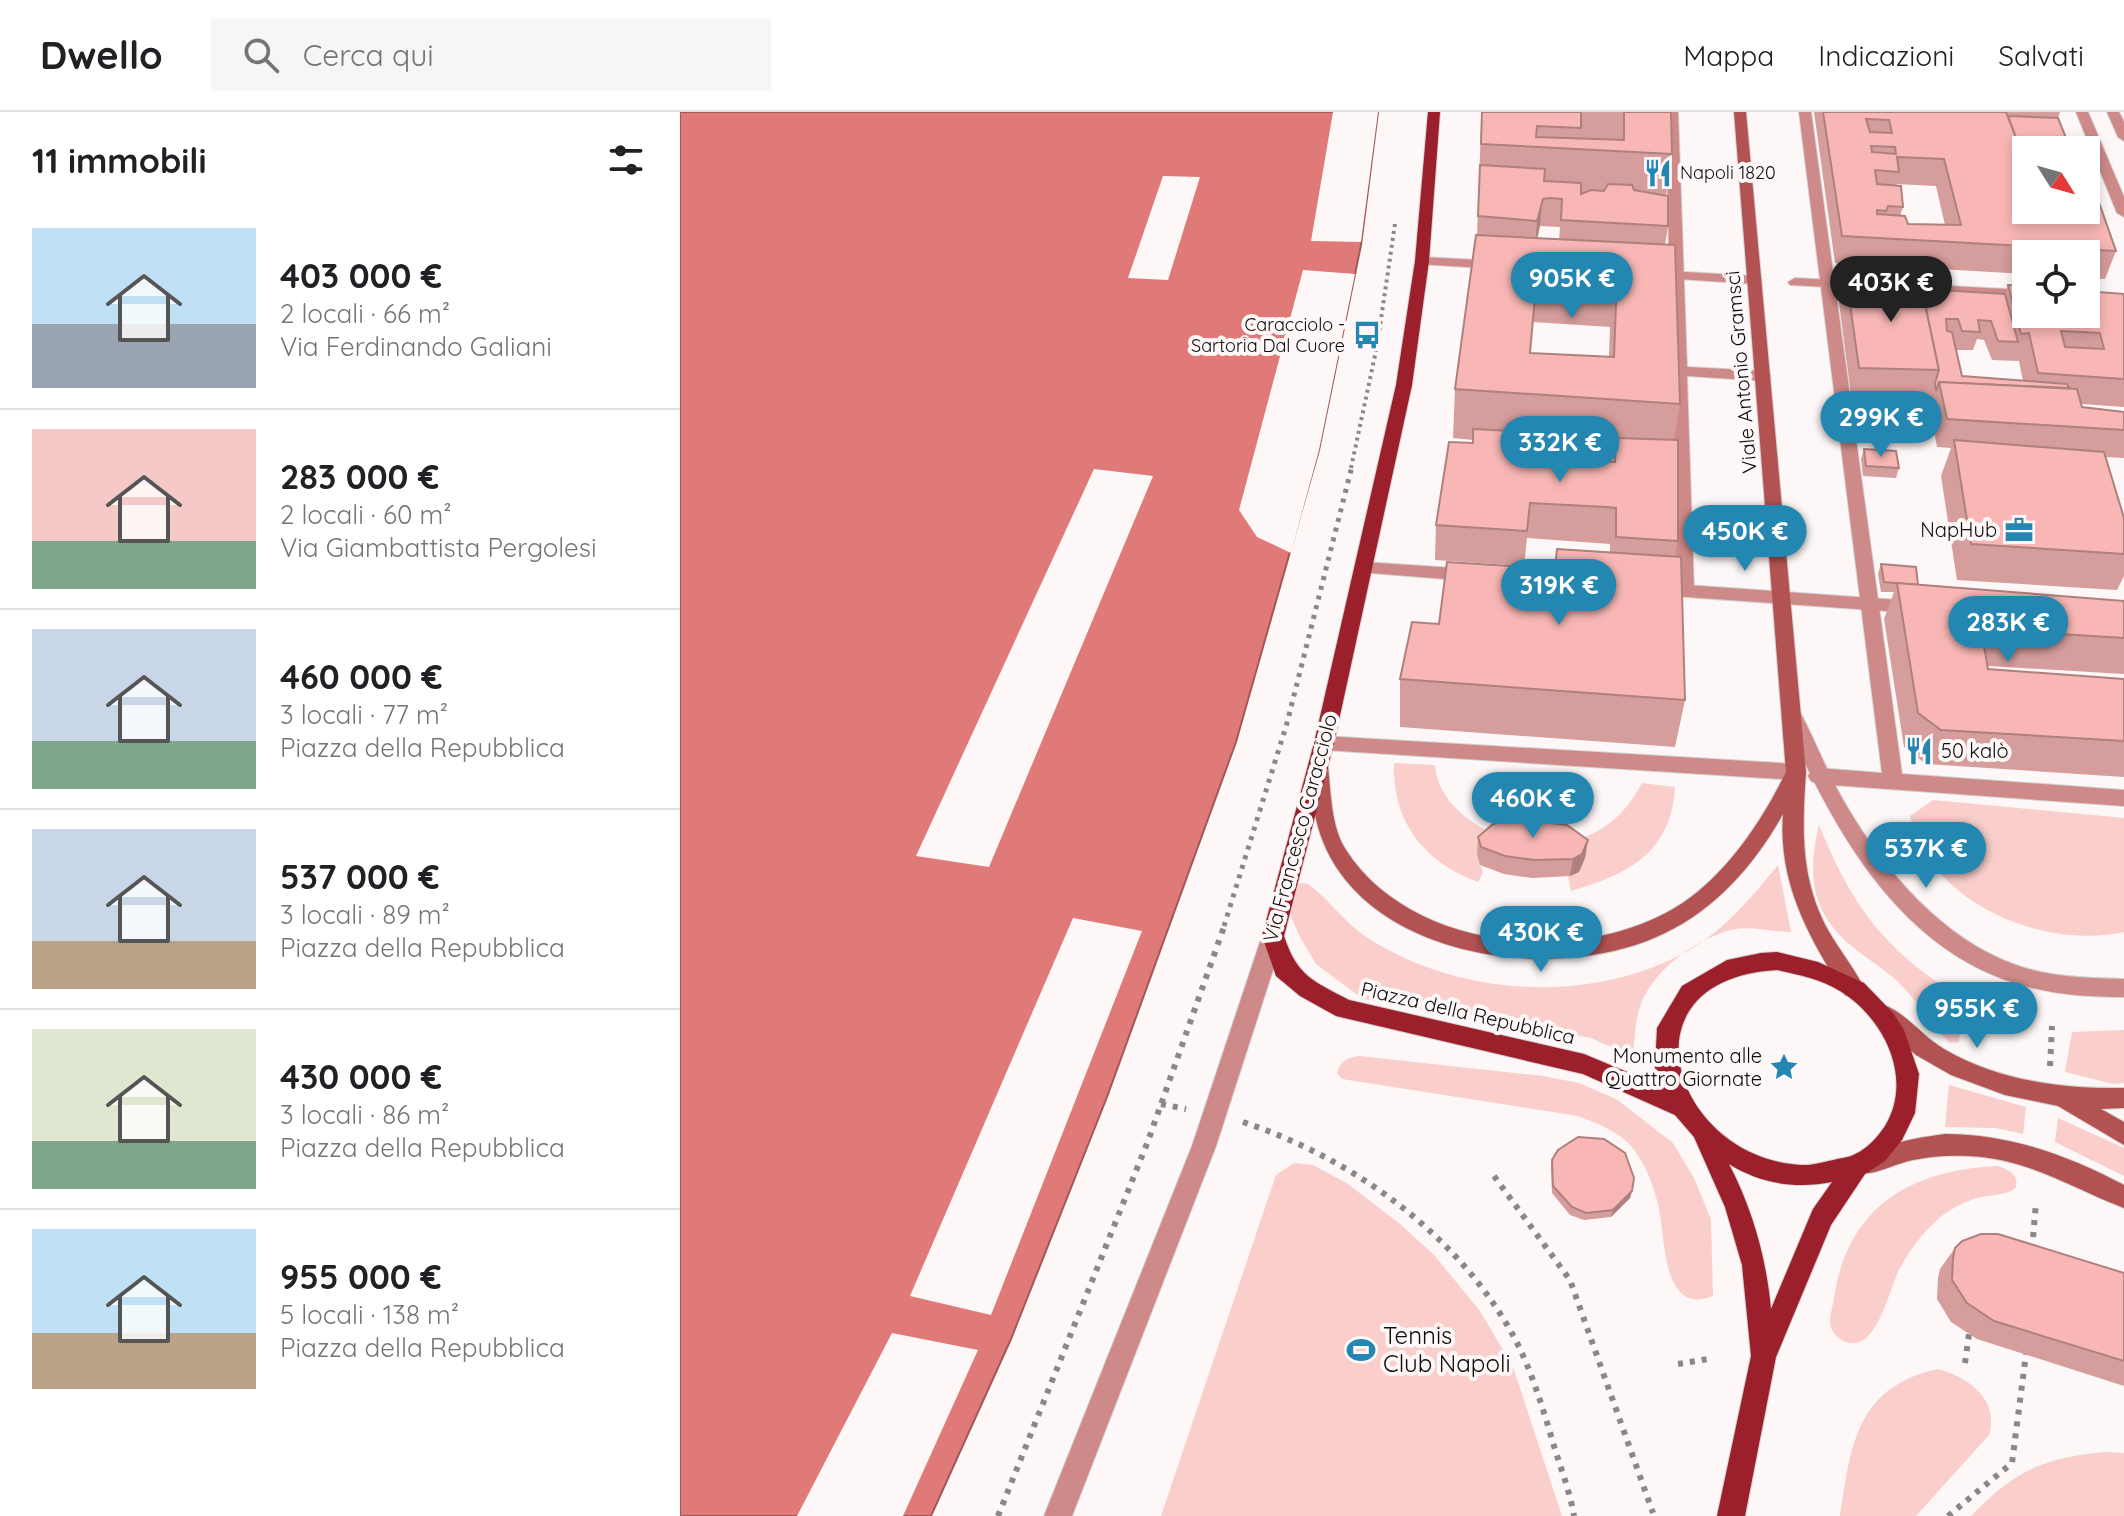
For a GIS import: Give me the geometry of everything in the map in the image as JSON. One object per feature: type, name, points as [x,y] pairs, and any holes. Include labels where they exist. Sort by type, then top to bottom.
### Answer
[{"type":"main road","name":"Via Francesco Caracciolo","points":[[1273,936],[1324,743],[1404,385],[1422,261],[1434,112]]},
{"type":"main road","name":"Piazza della Repubblica","points":[[1273,936],[1284,969],[1308,989],[1344,1009],[1584,1064],[1631,1082],[1679,1106]]},
{"type":"main road","name":"Piazza della Repubblica","points":[[1777,961],[1817,969],[1853,988],[1884,1015],[1903,1050],[1910,1084],[1904,1118],[1885,1146],[1856,1167],[1818,1176],[1777,1174],[1738,1160],[1704,1136],[1679,1106],[1667,1071],[1666,1035],[1680,1003],[1704,979],[1738,964],[1777,961]]},
{"type":"main road","points":[[1704,1136],[1737,1205],[1754,1265],[1763,1357]]},
{"type":"main road","points":[[1731,1516],[1763,1357],[1822,1217],[1856,1167]]},
{"type":"street","points":[[1672,112],[1685,590]]},
{"type":"street","name":"Viale Antonio Gramsci","points":[[1740,112],[1796,772]]},
{"type":"street","points":[[1805,112],[1893,780]]},
{"type":"street","points":[[2082,112],[2124,213]]},
{"type":"street","points":[[2113,112],[2124,137]]},
{"type":"street","points":[[1422,261],[1510,266]]},
{"type":"street","points":[[1631,273],[1755,280]]},
{"type":"street","points":[[1795,282],[2012,293]]},
{"type":"street","points":[[1679,371],[1763,376]]},
{"type":"street","points":[[1364,568],[1493,577]]},
{"type":"street","points":[[1644,588],[1949,609]]},
{"type":"street","points":[[1792,713],[1818,776],[1848,829],[1887,882],[1925,920],[1971,953],[2018,975],[2080,987],[2124,988]]},
{"type":"street","points":[[1318,767],[1337,853],[1362,888],[1394,910],[1446,937],[1508,950],[1560,952],[1610,945],[1657,928],[1696,904],[1759,837],[1796,772],[1324,743]]},
{"type":"street","name":"Piazza della Repubblica","points":[[1796,772],[1792,829],[1795,869],[1803,900],[1820,936],[1853,988]]},
{"type":"street","points":[[1818,776],[2124,798]]},
{"type":"street","name":"Via Francesco Caracciolo","points":[[1058,1516],[1204,1146],[1273,936]]},
{"type":"street","name":"Piazza della Repubblica","points":[[1884,1015],[1935,1056],[2010,1086],[2064,1099],[2124,1098]]},
{"type":"street","points":[[2064,1099],[2124,1134]]},
{"type":"street","name":"Piazza della Repubblica","points":[[1856,1167],[1915,1148],[1958,1143],[1992,1146],[2032,1155],[2082,1174],[2124,1197]]},
{"type":"path","points":[[998,1516],[1194,1017],[1276,759],[1308,649],[1351,476],[1376,353],[1395,221]]},
{"type":"path","points":[[2049,1071],[2052,1026]]},
{"type":"path","points":[[1269,1129],[1321,1155],[1381,1192],[1426,1230],[1469,1273],[1508,1327],[1532,1381],[1574,1516]]},
{"type":"path","points":[[1494,1176],[1570,1280],[1653,1513]]},
{"type":"path","points":[[2032,1256],[2036,1203]]},
{"type":"path","points":[[1965,1363],[1969,1334]]},
{"type":"path","points":[[1948,1516],[2012,1463],[2026,1354]]},
{"type":"path","points":[[1678,1364],[1708,1359]]},
{"type":"shaded area","points":[[680,112],[1378,112],[1361,245],[1319,450],[1236,742],[1107,1097],[1011,1339],[931,1516],[680,1516]]},
{"type":"shaded area","points":[[1394,763],[1435,765],[1440,786],[1452,804],[1486,830],[1477,855],[1483,872],[1478,882],[1442,863],[1415,837],[1399,804]]},
{"type":"shaded area","points":[[1642,783],[1675,787],[1672,810],[1656,844],[1628,868],[1571,891],[1568,876],[1579,872],[1585,858],[1565,843],[1590,835],[1610,823],[1627,806]]},
{"type":"shaded area","points":[[1933,800],[2124,818],[2124,932],[2092,936],[2059,934],[2026,926],[1994,913],[1965,896],[1940,873],[1922,847],[1910,816]]},
{"type":"shaded area","points":[[1819,825],[1845,882],[1875,926],[1913,964],[1964,1000],[1959,1042],[1950,1043],[1902,986],[1854,948],[1829,921],[1821,907],[1813,877]]},
{"type":"shaded area","points":[[1778,865],[1791,932],[1741,928],[1703,941],[1736,913]]},
{"type":"shaded area","points":[[1300,883],[1308,884],[1371,940],[1407,959],[1486,983],[1527,987],[1569,986],[1610,980],[1649,969],[1684,953],[1659,975],[1643,999],[1633,1053],[1627,1054],[1591,1038],[1363,999],[1316,964],[1291,917],[1291,898]]},
{"type":"shaded area","points":[[2124,1030],[2124,1083],[2113,1084],[2065,1072],[2072,1032]]},
{"type":"shaded area","points":[[1359,1056],[1543,1076],[1579,1083],[1616,1099],[1673,1143],[1695,1180],[1711,1220],[1713,1296],[1697,1299],[1685,1296],[1676,1286],[1666,1258],[1660,1214],[1651,1181],[1630,1144],[1617,1134],[1578,1116],[1342,1079],[1337,1073],[1340,1065]]},
{"type":"shaded area","points":[[1949,1085],[2026,1107],[2023,1134],[1996,1128],[1945,1127]]},
{"type":"shaded area","points":[[2058,1118],[2124,1148],[2124,1176],[2055,1142]]},
{"type":"shaded area","name":"Tennis Club Napoli","points":[[1294,1163],[1313,1165],[1348,1184],[1400,1224],[1434,1255],[1480,1311],[1513,1367],[1562,1516],[1161,1516],[1276,1175]]},
{"type":"shaded area","points":[[1998,1166],[2014,1176],[2016,1187],[1969,1201],[1939,1219],[1918,1240],[1905,1259],[1872,1331],[1855,1343],[1838,1338],[1831,1328],[1830,1319],[1841,1266],[1853,1239],[1869,1217],[1889,1199],[1912,1185],[1938,1175]]},
{"type":"shaded area","points":[[1938,1369],[1970,1384],[1986,1401],[1991,1422],[1989,1435],[1916,1516],[1840,1516],[1854,1443],[1874,1405],[1890,1390],[1911,1378]]},
{"type":"shaded area","points":[[2105,1452],[2124,1453],[2124,1516],[1971,1516],[2001,1488],[2031,1469],[2064,1458]]},
{"type":"pier","points":[[1333,112],[1378,112],[1361,242],[1311,241]]},
{"type":"pier","points":[[1163,176],[1200,177],[1168,280],[1128,278]]},
{"type":"pier","points":[[1303,270],[1355,274],[1319,450],[1291,553],[1257,537],[1239,510]]},
{"type":"pier","points":[[1094,469],[1153,476],[989,867],[916,856]]},
{"type":"pier","points":[[1073,918],[1142,931],[991,1315],[910,1296]]},
{"type":"pier","points":[[892,1333],[978,1350],[903,1516],[797,1516]]},
{"type":"building","points":[[1482,112],[1581,112],[1581,128],[1537,126],[1536,137],[1624,140],[1624,112],[1671,112],[1672,154],[1481,144]]},
{"type":"building","points":[[1823,112],[2006,112],[2015,136],[2012,136],[2012,224],[2100,224],[2100,205],[2116,251],[2100,250],[2100,240],[2012,240],[2012,245],[1842,236]],"holes":[[[1866,119],[1889,120],[1892,133],[1870,132]],[[1871,146],[1895,147],[1896,154],[1872,152]],[[1897,157],[1944,159],[1961,225],[1908,224],[1905,216],[1877,214],[1877,210],[1886,211],[1888,206],[1903,207],[1901,186],[1877,184],[1875,170],[1899,172]]]},
{"type":"building","points":[[2008,116],[2058,118],[2065,136],[2016,136]]},
{"type":"building","points":[[1480,165],[1545,169],[1544,181],[1581,183],[1581,194],[1591,190],[1604,191],[1608,184],[1632,185],[1634,190],[1668,196],[1668,226],[1561,220],[1562,199],[1550,198],[1543,199],[1537,221],[1478,216]]},
{"type":"building","points":[[1476,235],[1675,245],[1680,404],[1455,389]],"holes":[[[1537,273],[1617,278],[1614,357],[1530,353]]]},
{"type":"building","points":[[1846,275],[1920,280],[1939,370],[1859,368]]},
{"type":"building","points":[[1922,289],[2005,294],[2018,342],[1998,341],[1991,321],[1978,320],[1980,332],[1962,331],[1958,319],[1946,319],[1962,376],[2067,384],[2069,388],[1939,382],[1936,391],[1939,370]]},
{"type":"building","points":[[2100,292],[2124,294],[2124,379],[2038,373],[2029,333],[2021,334],[2019,328],[2100,328]],"holes":[[[2061,331],[2100,333],[2104,349],[2065,347]]]},
{"type":"building","points":[[1939,382],[2077,389],[2082,407],[2124,412],[2124,430],[1947,419]]},
{"type":"building","points":[[1473,429],[1533,432],[1530,456],[1615,462],[1616,438],[1678,440],[1678,541],[1616,537],[1616,508],[1607,507],[1530,503],[1527,531],[1436,525],[1449,442],[1473,443]]},
{"type":"building","points":[[1954,440],[2104,452],[2124,518],[2124,554],[1971,544]]},
{"type":"building","points":[[1864,449],[1896,451],[1899,468],[1866,466]]},
{"type":"building","points":[[1557,549],[1681,557],[1685,700],[1400,679],[1412,622],[1439,624],[1447,562],[1555,569]]},
{"type":"building","points":[[1881,564],[1916,567],[1918,585],[1884,582]]},
{"type":"building","points":[[1897,583],[2124,601],[2124,638],[1981,629],[1988,669],[2124,679],[2124,741],[1941,730],[1918,713]]},
{"type":"building","points":[[1518,819],[1567,825],[1588,840],[1582,854],[1573,859],[1534,860],[1505,856],[1481,847],[1478,837],[1493,824]]},
{"type":"building","points":[[1578,1137],[1604,1139],[1625,1153],[1634,1178],[1632,1191],[1613,1210],[1586,1213],[1572,1207],[1553,1186],[1552,1160],[1558,1150]]},
{"type":"building","points":[[1981,1234],[1998,1234],[2124,1273],[2124,1361],[1994,1321],[1967,1303],[1952,1280],[1955,1248],[1962,1241]]},
{"type":"place","name":"Napoli 1820","points":[[1658,173]]},
{"type":"place","name":"Caracciolo - Sartoria Dal Cuore","points":[[1367,335]]},
{"type":"place","name":"NapHub","points":[[2019,530]]},
{"type":"place","name":"50 kalò","points":[[1919,751]]},
{"type":"place","name":"Monumento alle Quattro Giornate","points":[[1784,1067]]},
{"type":"place","name":"Tennis Club Napoli","points":[[1361,1350]]}]
